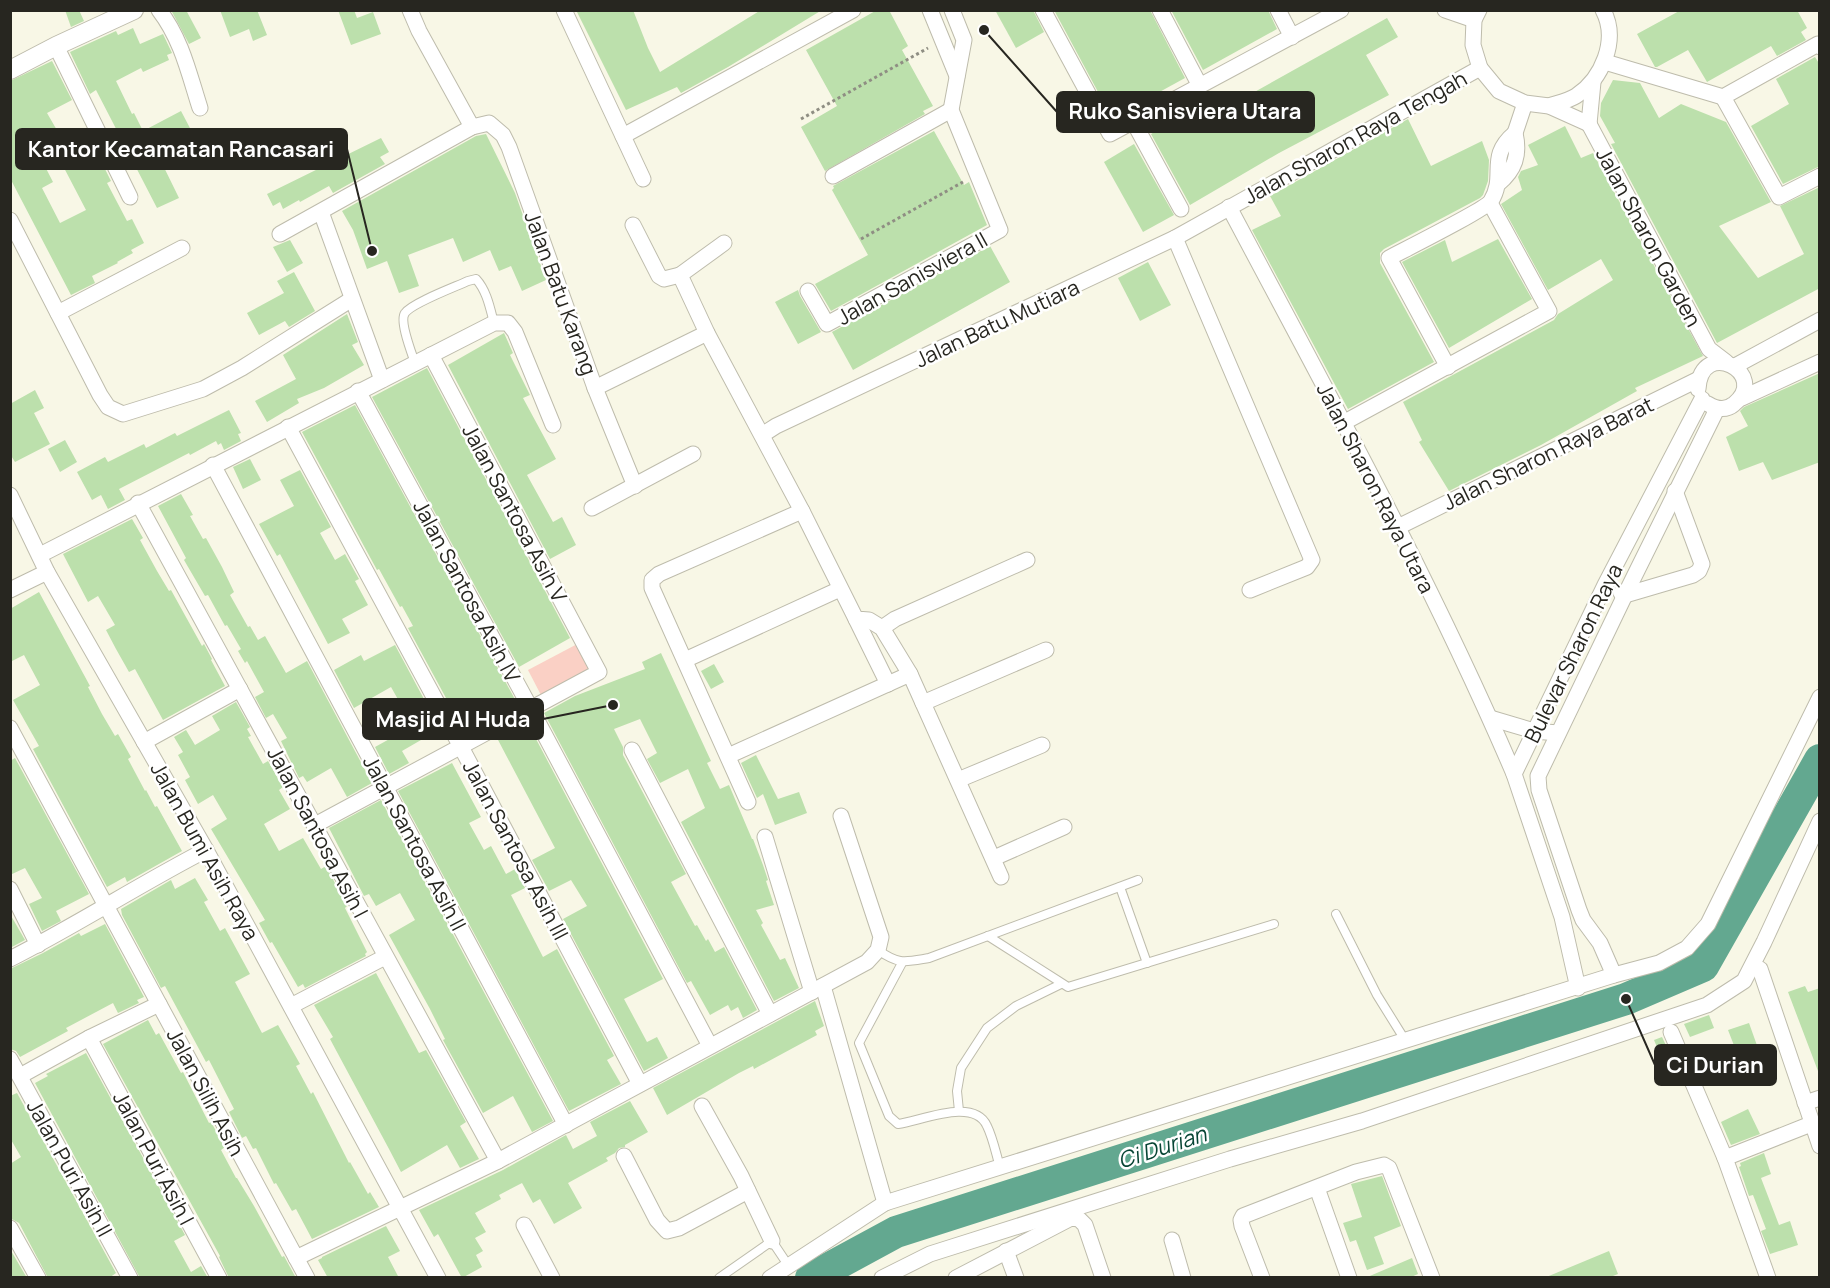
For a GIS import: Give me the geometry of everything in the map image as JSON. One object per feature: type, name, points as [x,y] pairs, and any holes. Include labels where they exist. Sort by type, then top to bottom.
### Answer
[{"type":"street","points":[[10,70],[111,15],[134,10]]},
{"type":"street","points":[[159,10],[180,44],[200,108]]},
{"type":"street","points":[[280,234],[472,127],[419,31],[410,10]]},
{"type":"street","points":[[564,10],[643,179]]},
{"type":"street","points":[[623,136],[853,10]]},
{"type":"street","points":[[930,10],[957,76]]},
{"type":"street","points":[[952,10],[964,40],[951,110],[977,174]]},
{"type":"street","points":[[1043,10],[1110,134],[1341,10]]},
{"type":"street","points":[[1160,10],[1200,86]]},
{"type":"street","points":[[1278,10],[1292,38]]},
{"type":"street","points":[[1445,10],[1477,15],[1473,45],[1480,68],[1499,91],[1525,103],[1550,106],[1589,124],[1593,82]]},
{"type":"street","points":[[1550,106],[1574,97],[1593,82],[1605,62],[1609,39],[1607,12]]},
{"type":"street","points":[[1723,97],[1818,44],[1820,47]]},
{"type":"street","points":[[56,46],[130,198]]},
{"type":"street","points":[[1605,62],[1723,97],[1779,197],[1820,176]]},
{"type":"street","name":"Jalan Sharon Raya Tengah","points":[[1229,207],[1480,68]]},
{"type":"street","points":[[1448,367],[1389,258],[1490,203],[1498,184],[1498,159],[1504,142],[1515,134],[1525,103]]},
{"type":"street","points":[[833,176],[951,110]]},
{"type":"street","points":[[1133,122],[1181,209]]},
{"type":"street","name":"Jalan Batu Karang","points":[[472,127],[489,123],[503,135],[509,147],[595,388],[635,486]]},
{"type":"street","name":"Jalan Sharon Garden","points":[[1589,124],[1709,349]]},
{"type":"street","name":"Jalan Sanisviera II","points":[[808,291],[827,324],[1000,230],[977,174]]},
{"type":"street","points":[[1343,423],[1549,311],[1490,203]]},
{"type":"street","name":"Jalan Batu Mutiara","points":[[762,435],[787,421],[1175,238],[1229,207]]},
{"type":"street","name":"Jalan Sharon Raya Utara","points":[[1229,207],[1398,527],[1490,718],[1514,774]]},
{"type":"street","points":[[321,212],[382,380]]},
{"type":"street","points":[[10,220],[108,407],[123,414],[202,389],[242,368],[352,299]]},
{"type":"street","points":[[633,225],[659,276],[664,279],[680,275],[724,243]]},
{"type":"street","points":[[1175,238],[1312,560],[1307,567],[1250,590]]},
{"type":"street","points":[[58,313],[182,248]]},
{"type":"street","points":[[680,275],[707,333],[802,511],[888,684]]},
{"type":"street","points":[[1820,320],[1730,364],[1716,362],[1698,384],[1709,405],[1717,409],[1731,407],[1742,398],[1820,362]]},
{"type":"street","points":[[40,555],[494,323],[508,323],[515,332],[553,425]]},
{"type":"street","points":[[595,388],[707,333]]},
{"type":"street","points":[[1709,349],[1743,375],[1745,386],[1742,398]]},
{"type":"street","name":"Bulevar Sharon Raya","points":[[1514,774],[1698,384],[1709,349]]},
{"type":"street","name":"Jalan Santosa Asih V","points":[[431,355],[600,672],[531,709]]},
{"type":"street","name":"Jalan Sharon Raya Barat","points":[[1398,527],[1698,384]]},
{"type":"street","name":"Jalan Santosa Asih IV","points":[[358,391],[531,709],[710,1046]]},
{"type":"street","name":"Bulevar Sharon Raya","points":[[1614,975],[1600,943],[1581,915],[1539,790],[1538,776],[1675,491],[1717,409]]},
{"type":"street","name":"Jalan Santosa Asih III","points":[[288,427],[640,1084]]},
{"type":"street","points":[[592,508],[693,454]]},
{"type":"street","name":"Jalan Santosa Asih II","points":[[213,465],[566,1125]]},
{"type":"street","points":[[1605,585],[1625,595],[1693,575],[1701,568],[1702,564],[1675,491]]},
{"type":"street","name":"Jalan Bumi Asih Raya","points":[[10,495],[47,572],[206,850],[438,1278]]},
{"type":"street","name":"Jalan Santosa Asih I","points":[[138,503],[498,1161]]},
{"type":"street","points":[[748,802],[652,588],[652,580],[658,574],[802,511]]},
{"type":"street","points":[[882,628],[895,619],[1027,560]]},
{"type":"street","points":[[10,590],[47,572]]},
{"type":"street","points":[[685,660],[840,589]]},
{"type":"street","points":[[856,619],[869,620],[882,628],[910,674],[1001,877]]},
{"type":"street","points":[[923,703],[1046,650]]},
{"type":"street","points":[[728,756],[910,674]]},
{"type":"street","points":[[144,742],[240,689]]},
{"type":"street","points":[[770,1278],[885,1203],[1406,1042],[1614,975],[1659,963],[1687,948],[1708,924],[1820,697]]},
{"type":"street","points":[[315,825],[460,745],[531,709]]},
{"type":"street","points":[[1490,718],[1534,731],[1558,733]]},
{"type":"street","name":"Jalan Silih Asih","points":[[10,728],[307,1278]]},
{"type":"street","points":[[958,780],[1042,746]]},
{"type":"street","points":[[632,750],[770,1014]]},
{"type":"street","points":[[1514,774],[1548,871],[1578,988]]},
{"type":"street","points":[[296,1258],[498,1161],[867,962],[878,950],[881,936],[841,816]]},
{"type":"street","points":[[882,1278],[930,1254],[1230,1159],[1362,1121],[1707,1005],[1744,981],[1814,841],[1820,821]]},
{"type":"street","points":[[994,858],[1064,827]]},
{"type":"street","points":[[765,837],[818,989],[885,1203]]},
{"type":"street","points":[[10,959],[206,850]]},
{"type":"street","points":[[1548,871],[1566,866]]},
{"type":"street","points":[[10,889],[38,945]]},
{"type":"street","points":[[1563,924],[1581,915]]},
{"type":"street","points":[[291,1006],[385,957]]},
{"type":"street","points":[[1760,969],[1812,1100],[1811,1124],[1820,1146]]},
{"type":"street","points":[[20,1076],[89,1038],[159,1004]]},
{"type":"street","points":[[1671,1032],[1725,1158],[1768,1278]]},
{"type":"street","name":"Jalan Puri Asih I","points":[[89,1038],[219,1278]]},
{"type":"street","name":"Jalan Puri Asih II","points":[[10,1059],[130,1278]]},
{"type":"street","points":[[702,1106],[772,1241]]},
{"type":"street","points":[[1725,1158],[1811,1124]]},
{"type":"street","points":[[624,1156],[657,1220],[668,1231],[748,1191]]},
{"type":"street","points":[[1262,1278],[1244,1231],[1241,1220],[1243,1216],[1356,1172],[1384,1165],[1389,1168],[1432,1278]]},
{"type":"street","points":[[1317,1188],[1349,1278]]},
{"type":"street","points":[[956,1278],[1071,1218],[1079,1219],[1085,1225],[1103,1278]]},
{"type":"street","points":[[524,1225],[552,1278]]},
{"type":"street","points":[[10,1228],[38,1278]]},
{"type":"street","points":[[1172,1240],[1183,1278]]},
{"type":"street","points":[[1006,1251],[1016,1278]]},
{"type":"lane","points":[[415,363],[408,343],[404,318],[405,313],[414,306],[476,279],[481,285],[494,323]]},
{"type":"lane","points":[[878,950],[902,963],[929,958],[1138,880]]},
{"type":"lane","points":[[1120,886],[1147,963]]},
{"type":"lane","points":[[1336,914],[1377,995],[1406,1042]]},
{"type":"lane","points":[[988,936],[1068,987],[1274,924]]},
{"type":"lane","points":[[902,963],[859,1043],[889,1116],[898,1124],[959,1110],[973,1112],[986,1123],[1000,1167]]},
{"type":"lane","points":[[959,1110],[957,1090],[961,1068],[987,1028],[1016,1006],[1061,984]]},
{"type":"lane","points":[[719,1278],[772,1241],[788,1265]]},
{"type":"path","points":[[801,119],[942,40]]},
{"type":"path","points":[[861,239],[977,174]]},
{"type":"shaded area","points":[[581,642],[595,669],[542,697],[528,670]]},
{"type":"building","points":[[65,10],[79,10],[84,21],[71,27]]},
{"type":"building","points":[[171,10],[186,10],[201,38],[189,44]]},
{"type":"building","points":[[220,10],[257,10],[267,35],[253,41],[249,29],[230,37]]},
{"type":"building","points":[[338,10],[354,10],[357,18],[373,12],[381,34],[351,45]]},
{"type":"building","points":[[576,10],[633,10],[660,72],[761,10],[822,10],[681,93],[677,87],[626,110]]},
{"type":"building","points":[[877,10],[889,10],[908,46],[902,50],[933,106],[923,111],[925,114],[825,171],[801,127],[837,106],[806,50]]},
{"type":"building","points":[[995,10],[1033,10],[1044,32],[1016,48]]},
{"type":"building","points":[[1054,10],[1150,10],[1185,78],[1112,118]]},
{"type":"building","points":[[1171,10],[1268,10],[1277,29],[1203,70]]},
{"type":"building","points":[[1681,10],[1797,10],[1807,28],[1801,32],[1806,40],[1777,56],[1771,46],[1707,82],[1688,50],[1655,67],[1637,34]]},
{"type":"building","points":[[1387,18],[1398,37],[1366,55],[1389,95],[1279,153],[1190,205],[1151,134],[1190,112],[1197,124]]},
{"type":"building","points":[[133,28],[140,44],[163,34],[172,53],[167,55],[169,60],[143,72],[141,68],[116,81],[132,114],[134,113],[143,131],[181,111],[191,130],[155,149],[179,198],[157,208],[96,90],[90,94],[70,52],[116,31],[118,35]]},
{"type":"building","points":[[1815,57],[1820,65],[1820,166],[1783,184],[1751,126],[1789,104],[1776,79]]},
{"type":"building","points":[[52,61],[72,100],[47,113],[58,132],[34,145],[53,182],[42,188],[60,223],[86,210],[62,164],[89,151],[98,170],[104,167],[111,181],[107,183],[127,221],[132,219],[144,243],[131,250],[133,253],[118,263],[92,276],[95,283],[71,295],[10,178],[10,81]]},
{"type":"building","points":[[1613,80],[1640,83],[1659,118],[1681,104],[1726,122],[1771,202],[1719,226],[1758,278],[1804,254],[1780,206],[1820,187],[1820,288],[1717,343],[1611,144],[1615,143],[1600,116],[1601,103]]},
{"type":"building","points":[[1408,119],[1431,166],[1482,141],[1489,160],[1488,181],[1480,198],[1380,253],[1380,263],[1434,362],[1348,409],[1252,230],[1281,216],[1270,196]]},
{"type":"building","points":[[1565,126],[1581,158],[1593,153],[1703,356],[1635,388],[1637,391],[1541,445],[1449,491],[1419,442],[1422,440],[1403,402],[1554,320],[1558,314],[1613,280],[1601,259],[1548,290],[1501,204],[1522,190],[1518,177],[1521,171],[1538,165],[1528,145]]},
{"type":"building","points":[[934,131],[964,185],[969,182],[987,225],[831,311],[815,284],[868,255],[832,190],[833,186]]},
{"type":"building","points":[[486,134],[515,193],[546,280],[522,291],[511,266],[499,271],[490,250],[463,262],[453,238],[408,255],[419,286],[399,293],[387,261],[367,269],[353,230],[342,211],[476,136]]},
{"type":"building","points":[[381,138],[389,152],[380,157],[385,164],[333,193],[329,186],[283,209],[280,202],[273,206],[267,194]]},
{"type":"building","points":[[1134,144],[1174,215],[1143,232],[1104,162]]},
{"type":"building","points":[[1498,239],[1532,299],[1449,348],[1402,262],[1445,240],[1452,262]]},
{"type":"building","points":[[290,240],[303,263],[287,272],[273,247]]},
{"type":"building","points":[[990,246],[1010,282],[853,370],[832,332]]},
{"type":"building","points":[[1148,262],[1171,305],[1140,321],[1118,278]]},
{"type":"building","points":[[294,272],[315,311],[289,327],[285,321],[259,335],[247,313],[284,293],[277,281]]},
{"type":"building","points":[[798,290],[821,332],[798,344],[775,302]]},
{"type":"building","points":[[347,314],[358,342],[352,345],[364,365],[324,388],[297,399],[299,403],[267,422],[255,401],[296,379],[283,355]]},
{"type":"building","points":[[504,333],[513,353],[510,355],[530,395],[523,398],[556,459],[527,475],[553,522],[562,517],[576,545],[550,559],[448,365]]},
{"type":"building","points":[[427,368],[570,638],[519,667],[372,397]]},
{"type":"building","points":[[1820,373],[1820,462],[1772,480],[1763,462],[1739,471],[1726,437],[1748,426],[1740,411],[1744,407]]},
{"type":"building","points":[[35,390],[44,408],[34,413],[50,444],[15,462],[10,454],[10,404]]},
{"type":"building","points":[[355,405],[518,705],[465,733],[408,628],[413,626],[379,569],[377,570],[302,432]]},
{"type":"building","points":[[229,410],[241,433],[238,434],[241,441],[224,450],[221,443],[218,445],[216,441],[190,455],[189,453],[119,489],[125,500],[108,509],[101,495],[92,500],[77,472],[105,457],[108,462],[144,444],[146,448],[175,433],[177,436]]},
{"type":"building","points":[[65,440],[77,462],[60,472],[48,449]]},
{"type":"building","points":[[250,459],[261,480],[243,489],[233,467]]},
{"type":"building","points":[[300,470],[331,527],[320,533],[335,560],[345,554],[359,579],[355,581],[368,605],[342,619],[350,633],[328,644],[280,554],[277,556],[259,524],[294,506],[280,480]]},
{"type":"building","points":[[181,494],[193,515],[190,516],[203,539],[206,538],[222,567],[234,592],[230,595],[248,627],[250,626],[258,640],[265,636],[286,673],[307,661],[372,783],[347,797],[331,768],[307,782],[303,776],[299,778],[281,741],[287,738],[273,714],[266,718],[255,697],[264,692],[247,661],[245,663],[238,651],[241,649],[227,625],[225,626],[208,595],[205,596],[184,560],[186,558],[158,506]]},
{"type":"building","points":[[132,519],[143,538],[140,540],[157,571],[169,591],[171,590],[202,646],[204,644],[225,686],[163,720],[135,669],[129,672],[106,630],[115,625],[98,596],[88,602],[63,554]]},
{"type":"building","points":[[39,592],[90,686],[88,687],[102,714],[115,736],[118,734],[131,757],[128,759],[145,791],[155,807],[157,806],[182,851],[127,882],[125,877],[107,887],[33,749],[39,746],[13,700],[40,685],[24,655],[10,662],[10,609]]},
{"type":"building","points":[[395,645],[440,729],[402,751],[409,763],[389,774],[375,747],[413,726],[391,687],[354,708],[334,670],[361,655],[364,661]]},
{"type":"building","points":[[661,653],[711,761],[707,763],[720,789],[729,785],[753,839],[768,880],[766,881],[774,905],[756,910],[763,923],[761,925],[780,960],[785,958],[799,988],[774,1001],[681,822],[705,808],[688,769],[660,783],[647,759],[657,753],[640,719],[614,729],[623,747],[623,755],[686,874],[671,882],[695,926],[697,925],[706,941],[708,939],[715,952],[724,947],[757,1010],[743,1018],[738,1007],[731,1011],[728,1005],[710,1015],[691,981],[687,983],[544,713],[575,696],[645,669],[642,662]]},
{"type":"building","points":[[714,664],[724,682],[711,689],[701,671]]},
{"type":"building","points":[[236,702],[250,727],[247,729],[251,736],[248,737],[263,764],[268,761],[283,787],[279,790],[290,809],[264,824],[279,851],[303,838],[321,869],[326,866],[367,952],[366,956],[305,988],[303,984],[298,987],[272,942],[270,943],[259,923],[265,920],[211,829],[227,819],[213,795],[198,804],[185,780],[190,777],[178,755],[183,752],[174,737],[186,730],[195,745],[220,730],[212,716]]},
{"type":"building","points":[[527,722],[663,979],[624,999],[647,1042],[657,1037],[668,1058],[644,1071],[563,919],[587,906],[571,880],[549,891],[532,860],[555,848],[497,738]]},
{"type":"building","points":[[756,755],[778,799],[799,792],[807,813],[775,825],[763,794],[757,798],[741,763]]},
{"type":"building","points":[[15,758],[89,894],[56,911],[61,921],[42,931],[29,904],[42,898],[25,868],[10,875],[10,761]]},
{"type":"building","points":[[452,763],[481,817],[469,823],[484,850],[491,846],[506,874],[515,869],[525,888],[511,895],[543,957],[557,949],[614,1056],[607,1060],[621,1084],[569,1111],[398,791]]},
{"type":"building","points":[[381,800],[553,1121],[532,1132],[513,1096],[483,1113],[389,935],[415,920],[400,893],[376,906],[369,894],[364,896],[329,828]]},
{"type":"building","points":[[195,878],[208,900],[204,902],[220,931],[225,928],[250,974],[235,982],[262,1033],[278,1025],[300,1064],[296,1066],[311,1094],[313,1092],[349,1163],[379,1207],[312,1239],[296,1209],[292,1211],[276,1183],[274,1184],[256,1148],[253,1149],[246,1136],[242,1138],[229,1112],[234,1109],[209,1060],[206,1062],[165,986],[161,988],[122,915],[121,909],[171,880],[175,889]]},
{"type":"building","points":[[10,914],[25,940],[10,948]]},
{"type":"building","points":[[105,924],[144,997],[137,1000],[139,1003],[118,1013],[113,1003],[66,1028],[68,1031],[20,1057],[16,1051],[10,1049],[10,969],[79,933],[81,936]]},
{"type":"building","points":[[376,973],[419,1053],[426,1050],[466,1122],[460,1126],[479,1159],[460,1168],[447,1145],[401,1172],[330,1039],[333,1037],[314,1005]]},
{"type":"building","points":[[1805,986],[1808,992],[1820,988],[1818,1071],[1788,992]]},
{"type":"building","points":[[815,1001],[824,1026],[815,1031],[817,1035],[754,1069],[753,1066],[739,1073],[667,1115],[653,1088]]},
{"type":"building","points":[[1709,1015],[1714,1028],[1690,1037],[1684,1024]]},
{"type":"building","points":[[148,1020],[156,1035],[159,1033],[181,1073],[183,1072],[209,1123],[211,1122],[225,1147],[221,1150],[236,1178],[296,1278],[229,1278],[220,1256],[103,1044]]},
{"type":"building","points":[[1749,1023],[1759,1051],[1768,1048],[1776,1068],[1747,1079],[1728,1030]]},
{"type":"building","points":[[1662,1037],[1671,1056],[1662,1059],[1654,1040]]},
{"type":"building","points":[[86,1053],[185,1235],[174,1241],[191,1272],[201,1266],[208,1278],[140,1278],[35,1083],[48,1076],[46,1074]]},
{"type":"building","points":[[17,1093],[116,1273],[109,1278],[48,1278],[19,1223],[10,1218],[10,1164],[21,1157],[10,1138],[10,1096]]},
{"type":"building","points":[[630,1101],[648,1132],[625,1147],[619,1148],[606,1158],[608,1161],[568,1183],[582,1208],[554,1224],[540,1199],[533,1203],[522,1183],[499,1195],[501,1199],[475,1213],[486,1232],[475,1238],[483,1251],[476,1255],[482,1267],[462,1278],[438,1234],[434,1237],[419,1210],[503,1170],[566,1135],[573,1149],[597,1136],[590,1122]]},
{"type":"building","points":[[1748,1109],[1760,1134],[1731,1145],[1721,1122]]},
{"type":"building","points":[[1764,1153],[1771,1174],[1761,1178],[1779,1225],[1790,1221],[1798,1245],[1770,1254],[1761,1231],[1766,1229],[1753,1195],[1749,1196],[1739,1167],[1740,1163]]},
{"type":"building","points":[[1382,1176],[1401,1226],[1374,1237],[1384,1264],[1367,1270],[1356,1240],[1350,1242],[1343,1223],[1362,1217],[1351,1184]]},
{"type":"building","points":[[386,1226],[400,1251],[388,1257],[399,1278],[328,1278],[318,1260]]},
{"type":"building","points":[[10,1249],[27,1278],[10,1278]]},
{"type":"building","points":[[1609,1251],[1618,1274],[1608,1278],[1544,1278]]},
{"type":"building","points":[[1412,1258],[1418,1274],[1409,1278],[1365,1278]]},
{"type":"waterway","name":"Ci Durian","points":[[811,1278],[896,1232],[1626,999],[1703,966],[1820,760]]},
{"type":"place","name":"Ruko Sanisviera Utara","points":[[984,30]]},
{"type":"place","name":"Kantor Kecamatan Rancasari","points":[[372,251]]},
{"type":"place","name":"Masjid Al Huda","points":[[613,705]]},
{"type":"place","name":"Ci Durian","points":[[1626,999]]}]
